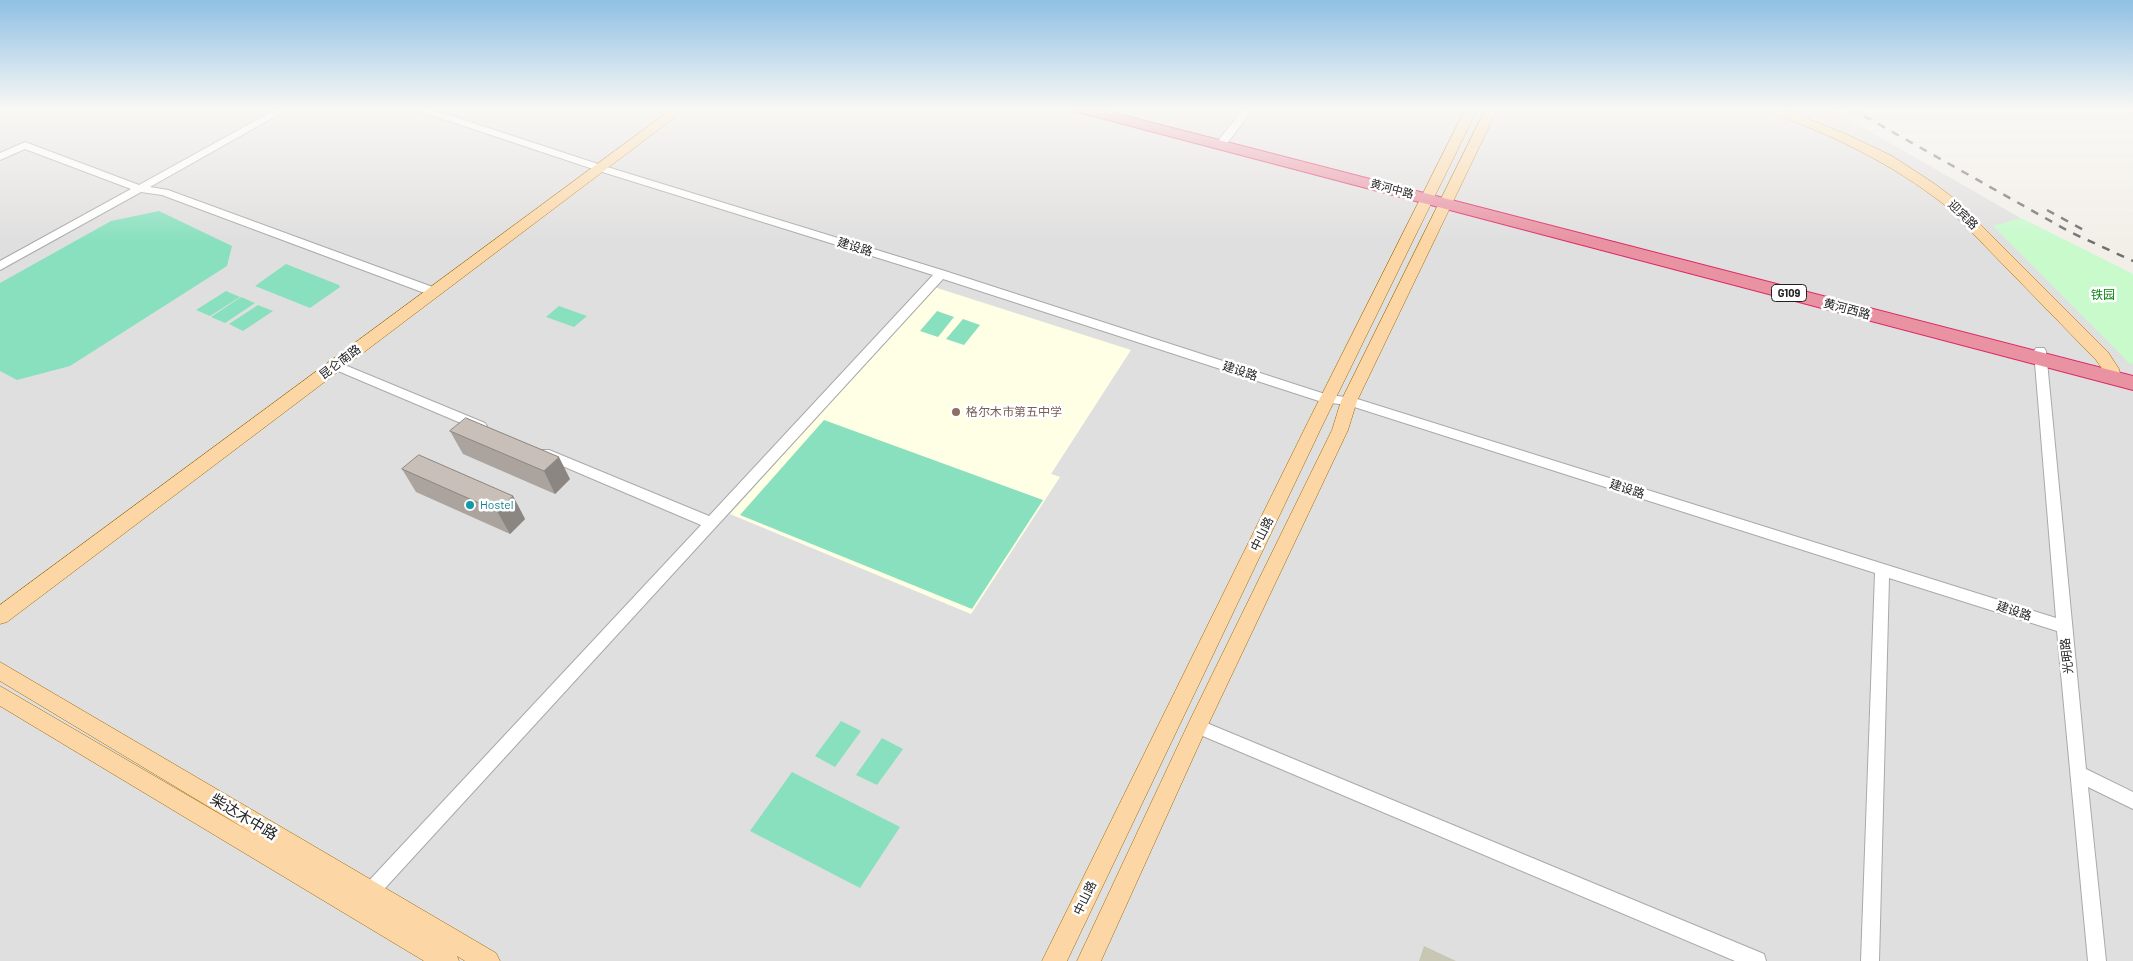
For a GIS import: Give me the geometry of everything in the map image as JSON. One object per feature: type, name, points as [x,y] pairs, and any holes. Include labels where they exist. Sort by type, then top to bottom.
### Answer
[{"type":"highway","name":"黄河中路","points":[[1265,153],[1447,200]]},
{"type":"highway","name":"黄河西路","points":[[1447,200],[2112,374],[2133,383]]},
{"type":"highway","name":"黄河西路","points":[[2112,374],[2133,375]]},
{"type":"main road","name":"昆仑南路","points":[[0,616],[620,153]]},
{"type":"main road","name":"中山路","points":[[1054,961],[1327,399],[1422,212],[1428,195],[1449,153]]},
{"type":"main road","name":"中山路","points":[[1089,961],[1197,726],[1340,430],[1349,401],[1470,153]]},
{"type":"main road","name":"迎宾路","points":[[1877,153],[1932,188],[1951,203],[2102,356],[2112,374]]},
{"type":"main road","name":"柴达木中路","points":[[0,671],[488,961]]},
{"type":"main road","name":"柴达木中路","points":[[0,695],[447,961]]},
{"type":"street","points":[[48,153],[140,189],[164,192],[434,292]]},
{"type":"street","points":[[0,266],[205,153]]},
{"type":"street","name":"建设路","points":[[554,153],[941,274],[1327,399],[1349,401],[2064,627]]},
{"type":"street","points":[[370,892],[941,274]]},
{"type":"street","name":"光明路","points":[[2040,355],[2064,627],[2097,961]]},
{"type":"street","points":[[335,365],[491,431]]},
{"type":"street","points":[[528,446],[711,523]]},
{"type":"street","points":[[1870,961],[1882,569]]},
{"type":"street","points":[[1197,726],[1757,961]]},
{"type":"street","points":[[2079,774],[2133,801]]},
{"type":"shaded area","points":[[0,153],[1907,153],[2057,239],[2133,277],[2133,961],[0,961]]},
{"type":"shaded area","name":"格尔木市第五中学","points":[[934,287],[1131,350],[1051,474],[1060,477],[971,614],[730,514]]},
{"type":"shaded area","points":[[1424,946],[1456,961],[1419,961]]},
{"type":"green space","points":[[159,211],[232,246],[227,266],[70,366],[17,380],[0,371],[0,283],[111,221]]},
{"type":"green space","name":"铁园","points":[[2021,218],[2133,274],[2133,364],[2129,363],[1993,226]]},
{"type":"green space","points":[[286,264],[340,287],[310,308],[255,286]]},
{"type":"green space","points":[[226,291],[240,297],[210,316],[196,310]]},
{"type":"green space","points":[[241,297],[255,303],[225,323],[211,317]]},
{"type":"green space","points":[[258,305],[273,311],[243,331],[229,324]]},
{"type":"green space","points":[[559,306],[587,316],[574,327],[546,317]]},
{"type":"green space","points":[[937,311],[954,317],[938,337],[920,331]]},
{"type":"green space","points":[[963,319],[980,325],[964,345],[946,339]]},
{"type":"green space","points":[[824,420],[1043,500],[972,609],[740,515]]},
{"type":"green space","points":[[841,721],[861,731],[835,767],[815,756]]},
{"type":"green space","points":[[882,738],[903,749],[877,785],[856,775]]},
{"type":"green space","points":[[792,772],[900,827],[860,888],[750,831]]},
{"type":"building","points":[[466,418],[559,457],[544,471],[450,431]]},
{"type":"building","points":[[419,455],[513,496],[497,511],[402,469]]},
{"type":"railway","points":[[1930,153],[2070,232],[2133,261]]},
{"type":"railway","points":[[2047,210],[2089,233]]},
{"type":"place","name":"格尔木市第五中学","points":[[956,412]]},
{"type":"place","name":"Hostel","points":[[470,505]]}]
